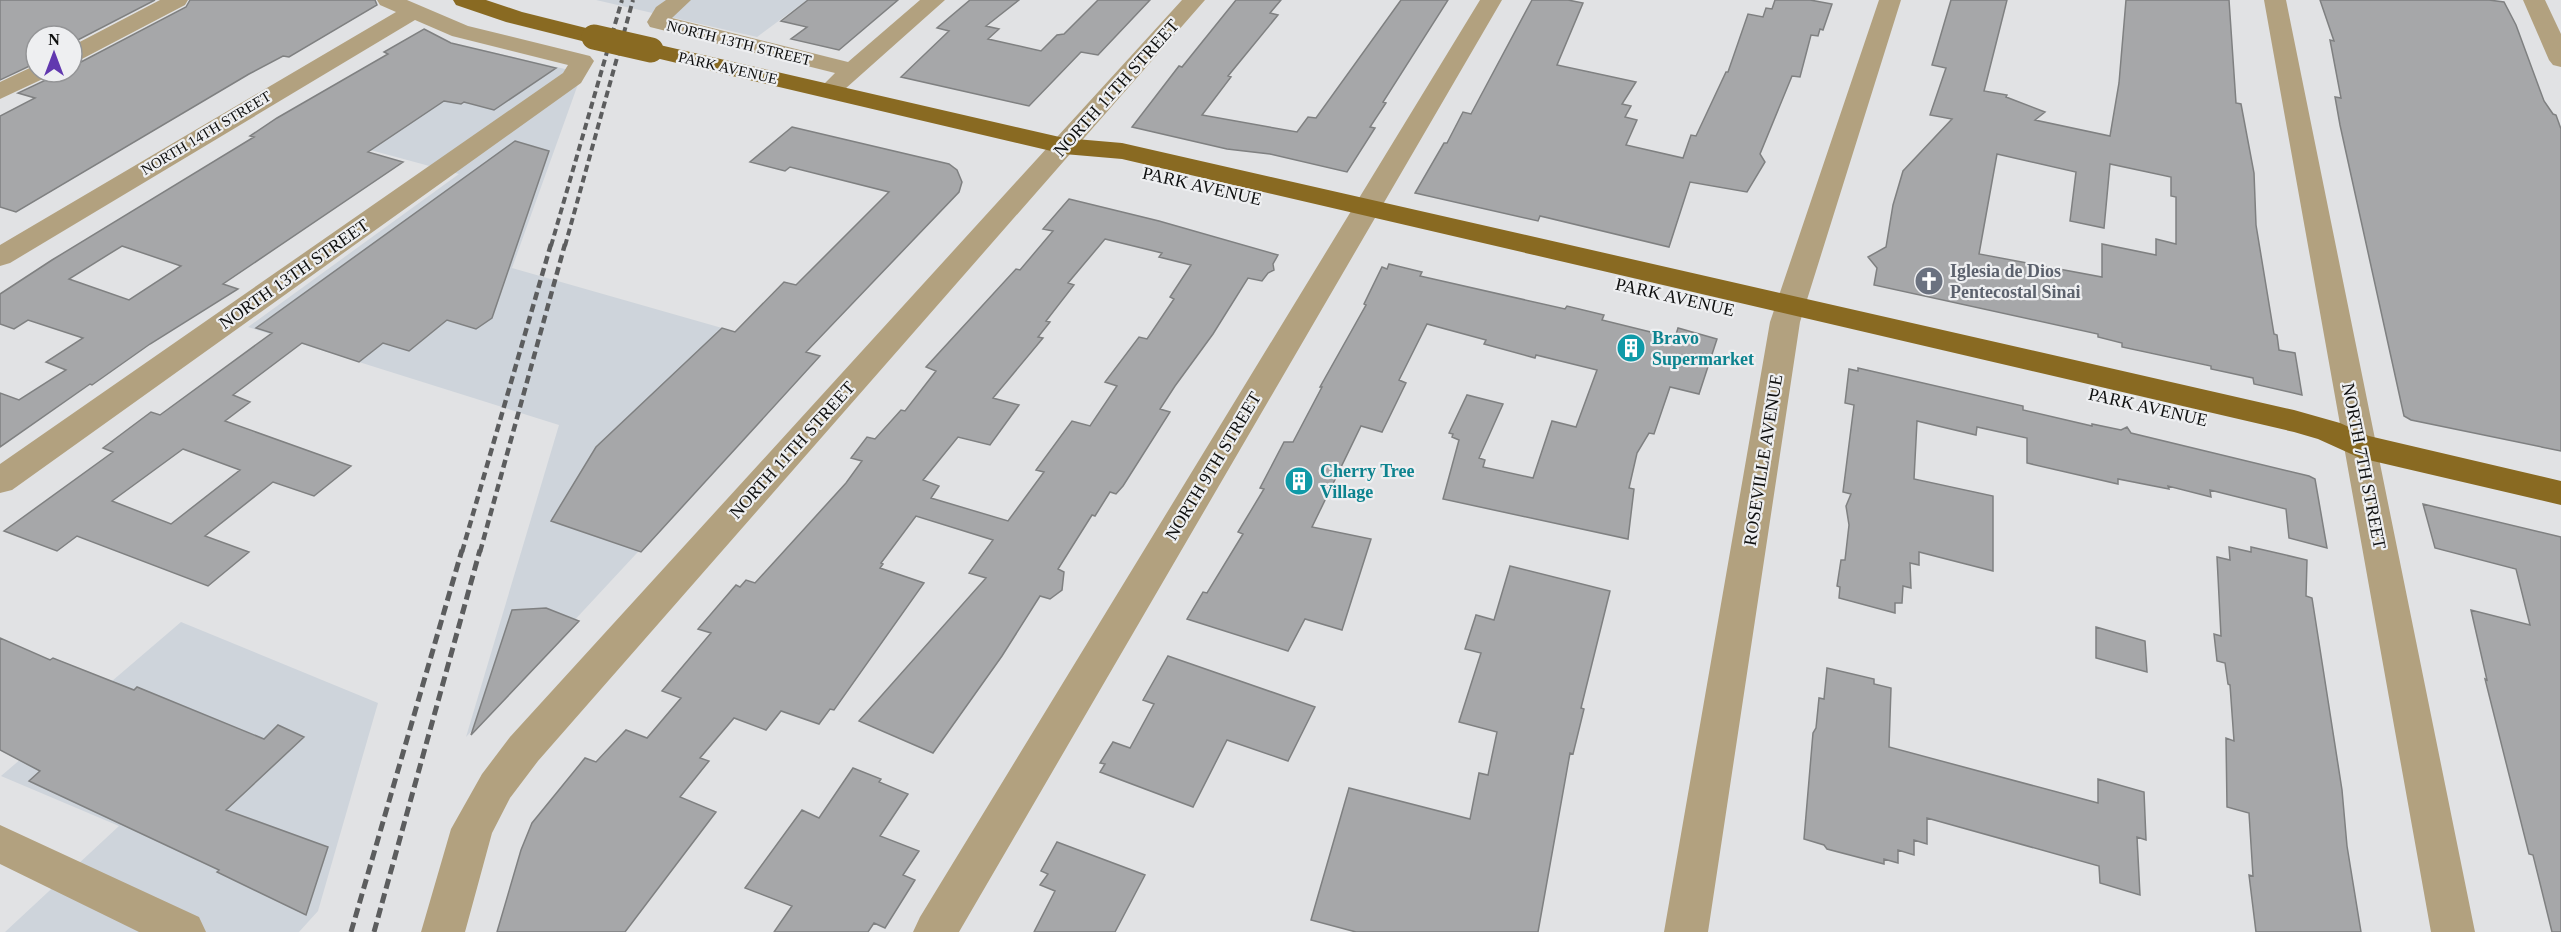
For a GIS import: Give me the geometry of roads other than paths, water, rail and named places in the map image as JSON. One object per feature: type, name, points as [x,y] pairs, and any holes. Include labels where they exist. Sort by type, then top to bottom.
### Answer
[{"type":"main road","name":"PARK AVENUE","points":[[464,0],[514,17],[588,49],[651,50],[1064,146],[1087,158],[1111,165],[1363,215],[1788,314],[2294,421],[2329,431],[2360,446],[2561,493]]},
{"type":"street","points":[[84,49],[177,0]]},
{"type":"street","name":"PARK AVENUE","points":[[388,0],[460,31],[588,49]]},
{"type":"street","name":"NORTH 13TH STREET","points":[[680,0],[664,12],[658,22],[853,70]]},
{"type":"street","points":[[828,91],[934,0]]},
{"type":"street","name":"NORTH 11TH STREET","points":[[443,932],[472,829],[496,786],[524,749],[1194,0]]},
{"type":"street","name":"NORTH 9TH STREET","points":[[935,932],[1491,0]]},
{"type":"street","name":"ROSEVILLE AVENUE","points":[[1686,932],[1788,314],[1890,0]]},
{"type":"street","name":"NORTH 7TH STREET","points":[[2275,0],[2453,932]]},
{"type":"street","points":[[2534,0],[2561,60]]},
{"type":"street","name":"NORTH 14TH STREET","points":[[0,257],[414,11]]},
{"type":"street","name":"NORTH 13TH STREET","points":[[0,482],[572,78],[588,49]]},
{"type":"street","points":[[0,92],[24,80]]},
{"type":"street","points":[[0,844],[184,932]]},
{"type":"railway","points":[[551,246],[622,0]]},
{"type":"railway","points":[[565,246],[633,0]]},
{"type":"railway","points":[[462,552],[551,244]]},
{"type":"railway","points":[[480,552],[565,244]]},
{"type":"railway","points":[[351,932],[462,550]]},
{"type":"railway","points":[[374,932],[480,550]]},
{"type":"place","name":"Iglesia de Dios Pentecostal Sinai","points":[[1929,281]]},
{"type":"place","name":"Bravo Supermarket","points":[[1631,348]]},
{"type":"place","name":"Cherry Tree Village","points":[[1299,481]]}]
